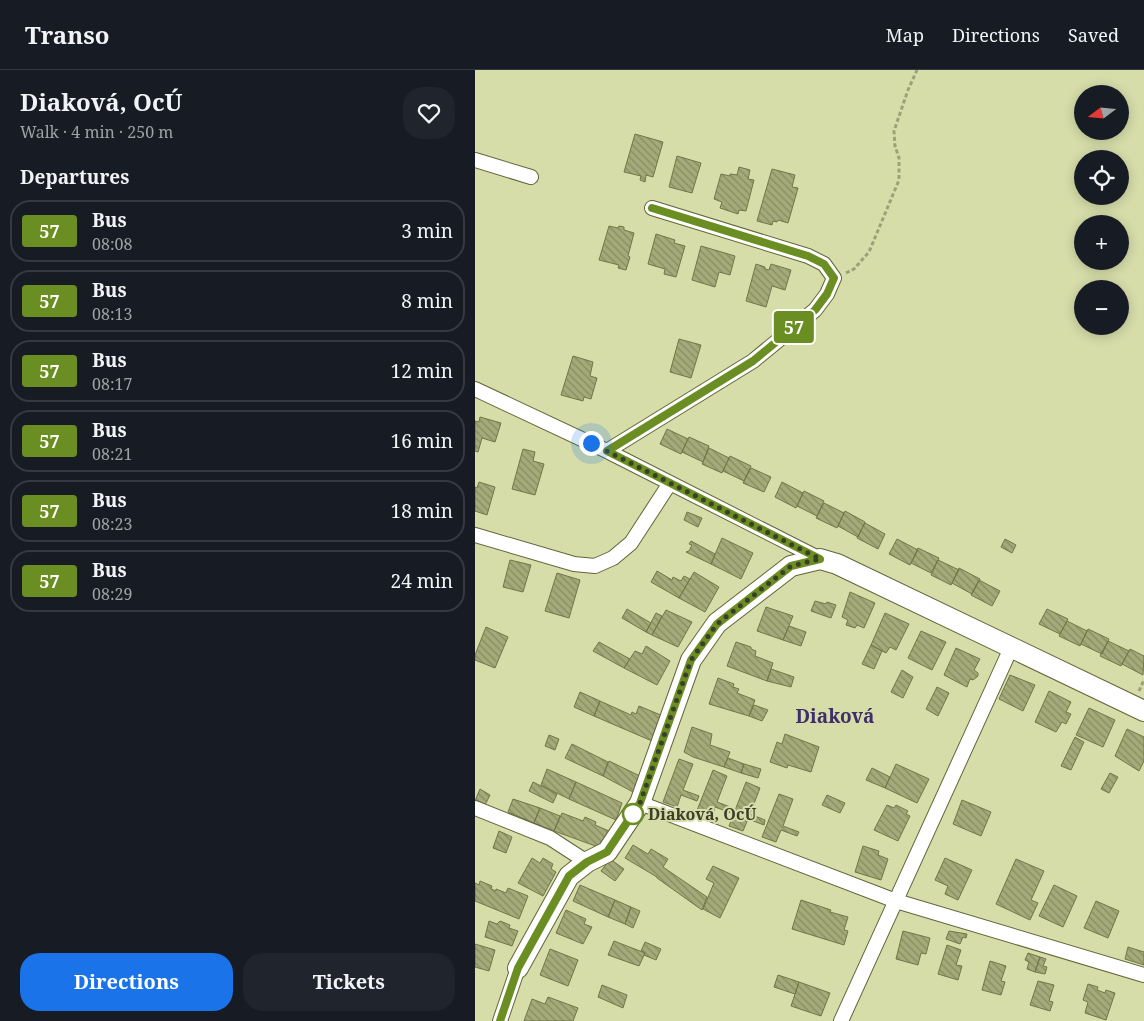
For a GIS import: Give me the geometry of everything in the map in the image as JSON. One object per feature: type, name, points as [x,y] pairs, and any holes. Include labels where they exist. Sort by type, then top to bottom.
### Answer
[{"type":"street","points":[[475,160],[531,177]]},
{"type":"street","points":[[607,451],[753,361],[815,310],[827,294],[834,278],[824,264],[808,256],[652,208]]},
{"type":"street","points":[[475,389],[607,451],[820,559],[837,564],[1144,711]]},
{"type":"street","points":[[475,534],[574,564],[595,566],[613,558],[631,543],[670,483]]},
{"type":"street","points":[[500,1021],[518,968],[569,876],[587,862],[607,852],[640,803],[691,660],[717,624],[791,566],[820,559]]},
{"type":"street","points":[[841,1021],[1011,648]]},
{"type":"street","points":[[640,803],[896,901],[1144,974]]},
{"type":"street","points":[[475,808],[550,838],[587,862]]},
{"type":"path","points":[[834,278],[854,269],[869,252],[899,180],[899,158],[895,146],[894,131],[917,70]]},
{"type":"building","points":[[635,134],[663,142],[653,177],[646,175],[645,182],[640,180],[641,176],[624,172]]},
{"type":"building","points":[[677,156],[701,163],[692,193],[669,187]]},
{"type":"building","points":[[739,167],[750,170],[748,179],[754,180],[746,211],[739,210],[738,214],[720,208],[722,202],[714,199],[721,174],[737,175]]},
{"type":"building","points":[[772,169],[795,175],[792,187],[798,188],[788,223],[778,220],[777,222],[773,221],[772,225],[757,221]]},
{"type":"building","points":[[609,226],[624,227],[624,230],[634,233],[626,270],[618,268],[619,265],[599,260]]},
{"type":"building","points":[[656,234],[675,240],[674,243],[685,246],[676,277],[664,274],[665,269],[648,264]]},
{"type":"building","points":[[701,246],[735,256],[730,275],[719,272],[715,287],[692,280]]},
{"type":"building","points":[[756,264],[769,270],[771,264],[791,270],[785,290],[772,286],[766,307],[746,301]]},
{"type":"building","points":[[679,339],[701,345],[691,378],[670,372]]},
{"type":"building","points":[[573,356],[593,362],[590,376],[597,378],[591,399],[584,397],[583,401],[561,395]]},
{"type":"building","points":[[480,417],[501,423],[495,442],[482,438],[478,452],[475,451],[475,421],[479,422]]},
{"type":"building","points":[[667,429],[688,439],[681,454],[660,444]]},
{"type":"building","points":[[689,437],[709,446],[703,462],[682,452]]},
{"type":"building","points":[[709,448],[729,458],[722,473],[702,464]]},
{"type":"building","points":[[523,449],[535,452],[533,461],[544,464],[535,495],[512,489]]},
{"type":"building","points":[[730,456],[751,466],[744,481],[723,471]]},
{"type":"building","points":[[751,468],[771,477],[764,492],[743,483]]},
{"type":"building","points":[[479,482],[495,487],[487,515],[475,511],[475,487],[477,488]]},
{"type":"building","points":[[782,482],[803,493],[796,508],[775,497]]},
{"type":"building","points":[[804,491],[824,501],[817,516],[797,506]]},
{"type":"building","points":[[824,503],[844,513],[837,528],[816,518]]},
{"type":"building","points":[[845,511],[865,522],[858,537],[838,526]]},
{"type":"building","points":[[687,512],[702,518],[698,527],[684,520]]},
{"type":"building","points":[[865,523],[885,534],[878,549],[857,538]]},
{"type":"building","points":[[722,538],[753,553],[741,579],[711,564]]},
{"type":"building","points":[[897,539],[918,550],[910,565],[889,554]]},
{"type":"building","points":[[1005,539],[1016,545],[1012,553],[1001,547]]},
{"type":"building","points":[[691,541],[715,554],[711,564],[686,552],[689,551],[692,545],[689,544]]},
{"type":"building","points":[[918,548],[939,558],[931,573],[911,563]]},
{"type":"building","points":[[510,560],[531,565],[523,592],[503,587]]},
{"type":"building","points":[[938,560],[959,570],[951,585],[931,575]]},
{"type":"building","points":[[959,568],[980,579],[972,594],[952,583]]},
{"type":"building","points":[[657,571],[672,580],[673,577],[681,581],[684,576],[690,579],[679,598],[651,582]]},
{"type":"building","points":[[694,572],[719,587],[705,612],[679,598]]},
{"type":"building","points":[[557,573],[580,580],[569,618],[545,611]]},
{"type":"building","points":[[979,580],[1000,591],[992,606],[971,595]]},
{"type":"building","points":[[850,592],[875,603],[864,628],[857,625],[855,628],[846,625],[848,620],[842,617]]},
{"type":"building","points":[[815,601],[836,605],[831,618],[811,611]]},
{"type":"building","points":[[766,607],[793,616],[783,640],[757,631]]},
{"type":"building","points":[[627,609],[651,623],[646,632],[622,618]]},
{"type":"building","points":[[1047,609],[1068,619],[1060,634],[1039,624]]},
{"type":"building","points":[[666,610],[692,622],[678,647],[652,635]]},
{"type":"building","points":[[656,613],[662,616],[652,635],[646,632]]},
{"type":"building","points":[[885,613],[909,624],[896,650],[890,647],[886,653],[871,645]]},
{"type":"building","points":[[1067,621],[1087,631],[1080,646],[1059,636]]},
{"type":"building","points":[[789,626],[806,632],[801,646],[783,640]]},
{"type":"building","points":[[486,627],[508,637],[495,668],[475,660],[475,655]]},
{"type":"building","points":[[1088,629],[1109,639],[1102,654],[1081,644]]},
{"type":"building","points":[[921,631],[946,642],[932,670],[908,658]]},
{"type":"building","points":[[1108,641],[1129,651],[1121,666],[1100,656]]},
{"type":"building","points":[[599,642],[630,659],[624,668],[593,651]]},
{"type":"building","points":[[736,642],[751,647],[751,649],[756,651],[755,656],[773,663],[767,681],[727,666]]},
{"type":"building","points":[[871,645],[882,651],[874,669],[862,664]]},
{"type":"building","points":[[646,646],[670,661],[657,685],[624,668],[635,651],[642,654]]},
{"type":"building","points":[[956,648],[980,659],[974,670],[978,673],[978,676],[973,680],[970,679],[967,687],[944,675]]},
{"type":"building","points":[[1130,649],[1144,656],[1143,675],[1122,664]]},
{"type":"building","points":[[771,669],[794,677],[791,687],[767,681]]},
{"type":"building","points":[[902,670],[913,677],[903,698],[891,692]]},
{"type":"building","points":[[1010,675],[1035,685],[1023,711],[999,699]]},
{"type":"building","points":[[718,678],[734,684],[733,687],[739,689],[737,693],[755,700],[749,716],[709,704]]},
{"type":"building","points":[[937,687],[949,693],[938,716],[926,709]]},
{"type":"building","points":[[1049,691],[1071,702],[1066,712],[1071,714],[1066,724],[1062,722],[1056,732],[1035,722]]},
{"type":"building","points":[[580,692],[600,701],[594,716],[574,707]]},
{"type":"building","points":[[600,701],[631,715],[632,712],[636,714],[639,706],[663,716],[652,741],[594,716]]},
{"type":"building","points":[[754,705],[768,710],[762,721],[749,716]]},
{"type":"building","points":[[1089,708],[1115,720],[1103,747],[1076,735]]},
{"type":"building","points":[[692,727],[712,734],[710,745],[730,752],[724,767],[693,757],[684,752]]},
{"type":"building","points":[[1127,729],[1144,737],[1144,761],[1139,771],[1115,756]]},
{"type":"building","points":[[785,734],[819,747],[811,772],[788,765],[787,768],[770,762],[777,742],[782,744]]},
{"type":"building","points":[[549,735],[559,739],[555,750],[545,746]]},
{"type":"building","points":[[1075,737],[1084,742],[1071,770],[1061,766]]},
{"type":"building","points":[[572,744],[608,762],[603,776],[565,758]]},
{"type":"building","points":[[728,758],[744,764],[741,773],[724,767]]},
{"type":"building","points":[[679,759],[693,764],[683,790],[699,796],[697,801],[681,795],[677,807],[663,802]]},
{"type":"building","points":[[609,761],[640,776],[633,792],[603,776]]},
{"type":"building","points":[[744,764],[761,769],[758,778],[741,773]]},
{"type":"building","points":[[896,764],[929,779],[917,803],[885,788]]},
{"type":"building","points":[[872,768],[890,777],[885,788],[866,780]]},
{"type":"building","points":[[547,769],[576,782],[569,799],[541,785]]},
{"type":"building","points":[[713,770],[727,776],[717,802],[733,808],[731,813],[715,807],[711,819],[696,813]]},
{"type":"building","points":[[1110,773],[1118,777],[1109,793],[1101,789]]},
{"type":"building","points":[[533,782],[557,794],[553,803],[529,791]]},
{"type":"building","points":[[576,782],[622,803],[616,820],[569,799]]},
{"type":"building","points":[[746,782],[760,788],[750,814],[765,820],[764,825],[748,819],[743,831],[729,826]]},
{"type":"building","points":[[480,789],[490,795],[485,805],[475,801]]},
{"type":"building","points":[[779,794],[793,799],[783,826],[799,832],[797,836],[781,830],[776,842],[762,837]]},
{"type":"building","points":[[827,795],[845,803],[840,813],[822,805]]},
{"type":"building","points":[[513,799],[540,808],[534,823],[508,812]]},
{"type":"building","points":[[962,800],[991,812],[981,836],[953,824]]},
{"type":"building","points":[[887,805],[894,808],[896,805],[908,811],[906,814],[910,816],[898,841],[874,830]]},
{"type":"building","points":[[540,808],[560,816],[554,831],[534,823]]},
{"type":"building","points":[[562,813],[583,821],[585,817],[596,822],[595,825],[609,831],[601,848],[554,831]]},
{"type":"building","points":[[499,831],[512,837],[506,853],[493,848]]},
{"type":"building","points":[[633,845],[648,854],[651,849],[668,859],[663,867],[707,897],[702,910],[657,877],[625,858]]},
{"type":"building","points":[[863,846],[879,851],[878,855],[888,859],[881,880],[855,872]]},
{"type":"building","points":[[532,858],[540,863],[543,858],[553,864],[551,869],[556,872],[543,896],[518,883]]},
{"type":"building","points":[[945,858],[972,870],[958,900],[945,894],[948,886],[935,880]]},
{"type":"building","points":[[610,859],[624,869],[615,881],[601,871]]},
{"type":"building","points":[[1016,859],[1044,871],[1031,900],[1038,903],[1030,920],[996,904]]},
{"type":"building","points":[[713,866],[739,878],[720,918],[703,909],[714,883],[706,879]]},
{"type":"building","points":[[480,881],[492,886],[491,889],[496,891],[496,889],[506,893],[508,888],[528,896],[519,919],[475,901],[475,883],[479,885]]},
{"type":"building","points":[[580,885],[615,900],[608,917],[573,901]]},
{"type":"building","points":[[1054,885],[1077,896],[1063,927],[1039,916]]},
{"type":"building","points":[[615,900],[631,907],[625,924],[608,917]]},
{"type":"building","points":[[801,900],[848,917],[844,930],[848,931],[844,945],[792,929]]},
{"type":"building","points":[[1096,901],[1119,911],[1108,938],[1084,928]]},
{"type":"building","points":[[631,907],[640,911],[633,928],[625,924]]},
{"type":"building","points":[[566,910],[586,919],[584,924],[592,927],[583,944],[556,933]]},
{"type":"building","points":[[489,921],[497,924],[500,921],[510,925],[509,928],[518,931],[512,946],[485,937]]},
{"type":"building","points":[[903,931],[930,938],[926,954],[921,953],[918,965],[896,959]]},
{"type":"building","points":[[949,931],[967,934],[966,938],[963,937],[960,944],[946,939]]},
{"type":"building","points":[[614,941],[645,953],[639,966],[608,955]]},
{"type":"building","points":[[645,942],[661,949],[656,960],[644,955],[645,953],[641,951]]},
{"type":"building","points":[[475,944],[495,950],[489,971],[475,967]]},
{"type":"building","points":[[947,945],[961,950],[956,965],[962,966],[958,980],[938,974]]},
{"type":"building","points":[[1128,947],[1144,952],[1144,965],[1125,959]]},
{"type":"building","points":[[550,949],[578,960],[568,986],[540,975]]},
{"type":"building","points":[[1028,953],[1040,957],[1035,972],[1027,969],[1029,962],[1025,960]]},
{"type":"building","points":[[1040,957],[1046,959],[1043,966],[1047,967],[1045,974],[1035,972]]},
{"type":"building","points":[[990,961],[1006,966],[1001,981],[1005,982],[1001,995],[982,990]]},
{"type":"building","points":[[778,975],[799,982],[795,994],[774,987]]},
{"type":"building","points":[[1038,981],[1054,985],[1049,1001],[1053,1002],[1050,1011],[1030,1005]]},
{"type":"building","points":[[799,982],[830,993],[821,1016],[791,1006]]},
{"type":"building","points":[[1088,984],[1098,987],[1097,990],[1105,993],[1106,990],[1115,993],[1106,1020],[1085,1013],[1088,1002],[1083,1000]]},
{"type":"building","points":[[602,985],[627,995],[623,1008],[598,997]]},
{"type":"building","points":[[548,997],[578,1008],[573,1021],[524,1021],[532,999],[545,1004]]},
{"type":"bus line","name":"57","points":[[500,1021],[518,968],[569,876],[587,862],[607,852],[640,803],[691,660],[717,624],[791,566],[820,559],[607,451],[753,361],[815,310],[827,294],[834,278],[824,264],[808,256],[652,208]]},
{"type":"place","name":"Diaková, OcÚ","points":[[633,814]]},
{"type":"district","name":"Diaková","points":[[835,716]]},
{"type":"route","points":[[591,443],[820,559],[791,566],[717,624],[691,660],[640,803],[629,819],[633,814]]}]
